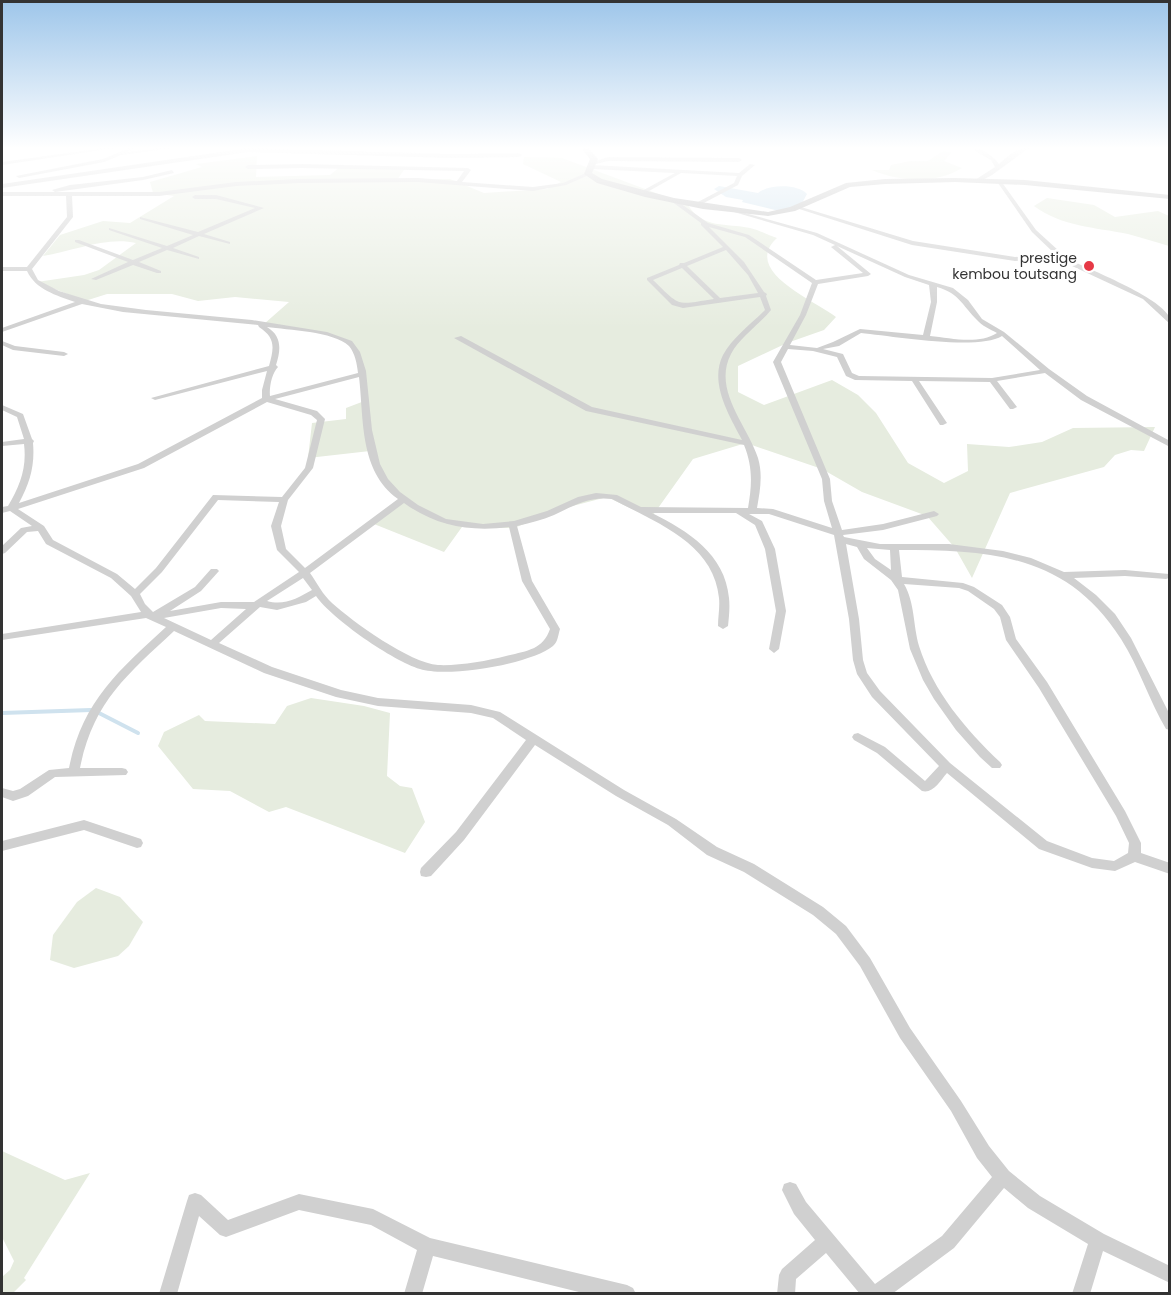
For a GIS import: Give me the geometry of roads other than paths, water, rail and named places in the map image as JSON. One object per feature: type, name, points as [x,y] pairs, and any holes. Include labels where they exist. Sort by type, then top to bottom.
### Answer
[{"type":"street","points":[[29,269],[70,217],[69,208]]},
{"type":"street","points":[[94,279],[260,208]]},
{"type":"street","points":[[684,208],[726,249],[764,294],[768,310],[742,336],[727,355],[722,366],[726,393],[756,469],[752,511]]},
{"type":"street","points":[[726,208],[785,224],[829,239],[907,276],[957,292],[980,320],[1002,333],[1046,371],[1084,398],[1170,445]]},
{"type":"street","points":[[727,208],[766,214],[797,208]]},
{"type":"street","points":[[800,208],[912,243],[1015,259],[1048,260],[1058,257],[1145,298],[1170,322]]},
{"type":"street","points":[[1018,208],[1029,224],[1057,252],[1058,257]]},
{"type":"street","points":[[142,218],[228,243]]},
{"type":"street","points":[[698,220],[747,236],[767,253],[815,282],[868,274],[827,242],[829,239]]},
{"type":"street","points":[[111,229],[197,258]]},
{"type":"street","points":[[77,241],[136,261],[159,272]]},
{"type":"street","points":[[726,249],[682,264],[649,279],[677,305],[764,294]]},
{"type":"street","points":[[682,264],[718,300]]},
{"type":"street","points":[[2,269],[29,269]]},
{"type":"street","points":[[29,269],[35,281],[44,287],[124,312],[216,318],[313,332],[347,342],[353,347],[360,362],[370,454],[377,472],[403,500],[444,522],[492,526],[536,518],[584,496],[598,494],[614,497],[704,549],[718,568],[726,606],[723,626]]},
{"type":"street","points":[[815,282],[803,315],[777,362],[826,478],[828,501],[838,536],[862,674],[876,694],[946,766],[1043,845],[1092,863],[1115,866],[1134,856],[1170,869]]},
{"type":"street","points":[[926,337],[927,321],[936,299],[932,283]]},
{"type":"street","points":[[2,330],[83,301]]},
{"type":"street","points":[[250,323],[265,327],[272,333],[276,345],[274,366],[266,385],[266,399]]},
{"type":"street","points":[[813,349],[836,344],[860,331],[972,342],[994,338],[1002,333]]},
{"type":"street","points":[[458,338],[589,409],[746,443]]},
{"type":"street","points":[[2,342],[13,348],[64,354]]},
{"type":"street","points":[[784,347],[813,349],[840,356],[849,375],[858,378],[960,377],[992,380],[1046,371]]},
{"type":"street","points":[[155,398],[274,366]]},
{"type":"street","points":[[4,509],[141,466],[266,399],[362,374]]},
{"type":"street","points":[[914,379],[943,423]]},
{"type":"street","points":[[992,380],[1013,407]]},
{"type":"street","points":[[266,399],[314,413],[321,419],[309,468],[284,500],[277,518],[282,550],[305,573],[327,604],[381,645],[422,666],[439,669],[489,664],[534,652],[551,642],[555,629],[527,581],[512,523]]},
{"type":"street","points":[[2,406],[20,416],[30,441],[30,463],[26,486],[4,509]]},
{"type":"street","points":[[2,444],[30,441]]},
{"type":"street","points":[[135,594],[159,570],[216,497],[284,500]]},
{"type":"street","points":[[212,644],[256,605],[305,573],[403,500]]},
{"type":"street","points":[[4,509],[41,528],[49,542],[114,576],[135,594],[141,606],[152,617]]},
{"type":"street","points":[[638,510],[770,511],[792,516],[861,545],[950,547],[995,552],[1033,560],[1064,575],[1110,615],[1140,664],[1170,726]]},
{"type":"street","points":[[737,511],[759,523],[770,549],[781,611],[774,649]]},
{"type":"street","points":[[838,536],[934,514]]},
{"type":"street","points":[[2,551],[24,530],[41,528]]},
{"type":"street","points":[[861,545],[862,551],[871,561],[897,580],[960,585],[971,589],[998,608],[1005,618],[1011,640],[1048,694],[1121,814],[1135,843],[1134,856]]},
{"type":"street","points":[[894,547],[897,580],[903,591],[918,658],[956,723],[996,765]]},
{"type":"street","points":[[152,617],[198,588],[214,571]]},
{"type":"street","points":[[1064,575],[1125,573],[1166,576]]},
{"type":"street","points":[[152,617],[221,605],[262,603],[277,607],[303,600],[316,591]]},
{"type":"street","points":[[2,637],[148,614],[268,670],[340,694],[378,702],[471,710],[496,715],[620,793],[672,822],[712,851],[749,868],[818,910],[841,930],[865,962],[905,1033],[950,1098],[983,1152],[1003,1177],[1034,1202],[1098,1240],[1170,1275]]},
{"type":"street","points":[[74,771],[83,728],[99,700],[172,627]]},
{"type":"street","points":[[858,737],[881,750],[926,788],[946,766]]},
{"type":"street","points":[[426,872],[460,836],[534,738]]},
{"type":"street","points":[[2,792],[12,796],[24,793],[53,773],[122,772]]},
{"type":"street","points":[[2,846],[84,825],[137,843]]},
{"type":"street","points":[[877,1293],[948,1242],[1003,1177]]},
{"type":"street","points":[[790,1190],[800,1208],[872,1293]]},
{"type":"street","points":[[168,1293],[195,1201],[226,1229],[299,1202],[373,1217],[428,1246],[627,1293]]},
{"type":"street","points":[[786,1293],[788,1275],[828,1240]]},
{"type":"street","points":[[1081,1293],[1098,1240]]},
{"type":"street","points":[[413,1293],[428,1246]]},
{"type":"water","points":[[768,208],[788,208],[779,211]]},
{"type":"waterway","points":[[2,713],[91,710]]},
{"type":"waterway","points":[[97,712],[138,733]]},
{"type":"place","name":"prestige kembou toutsang","points":[[1089,266]]}]
